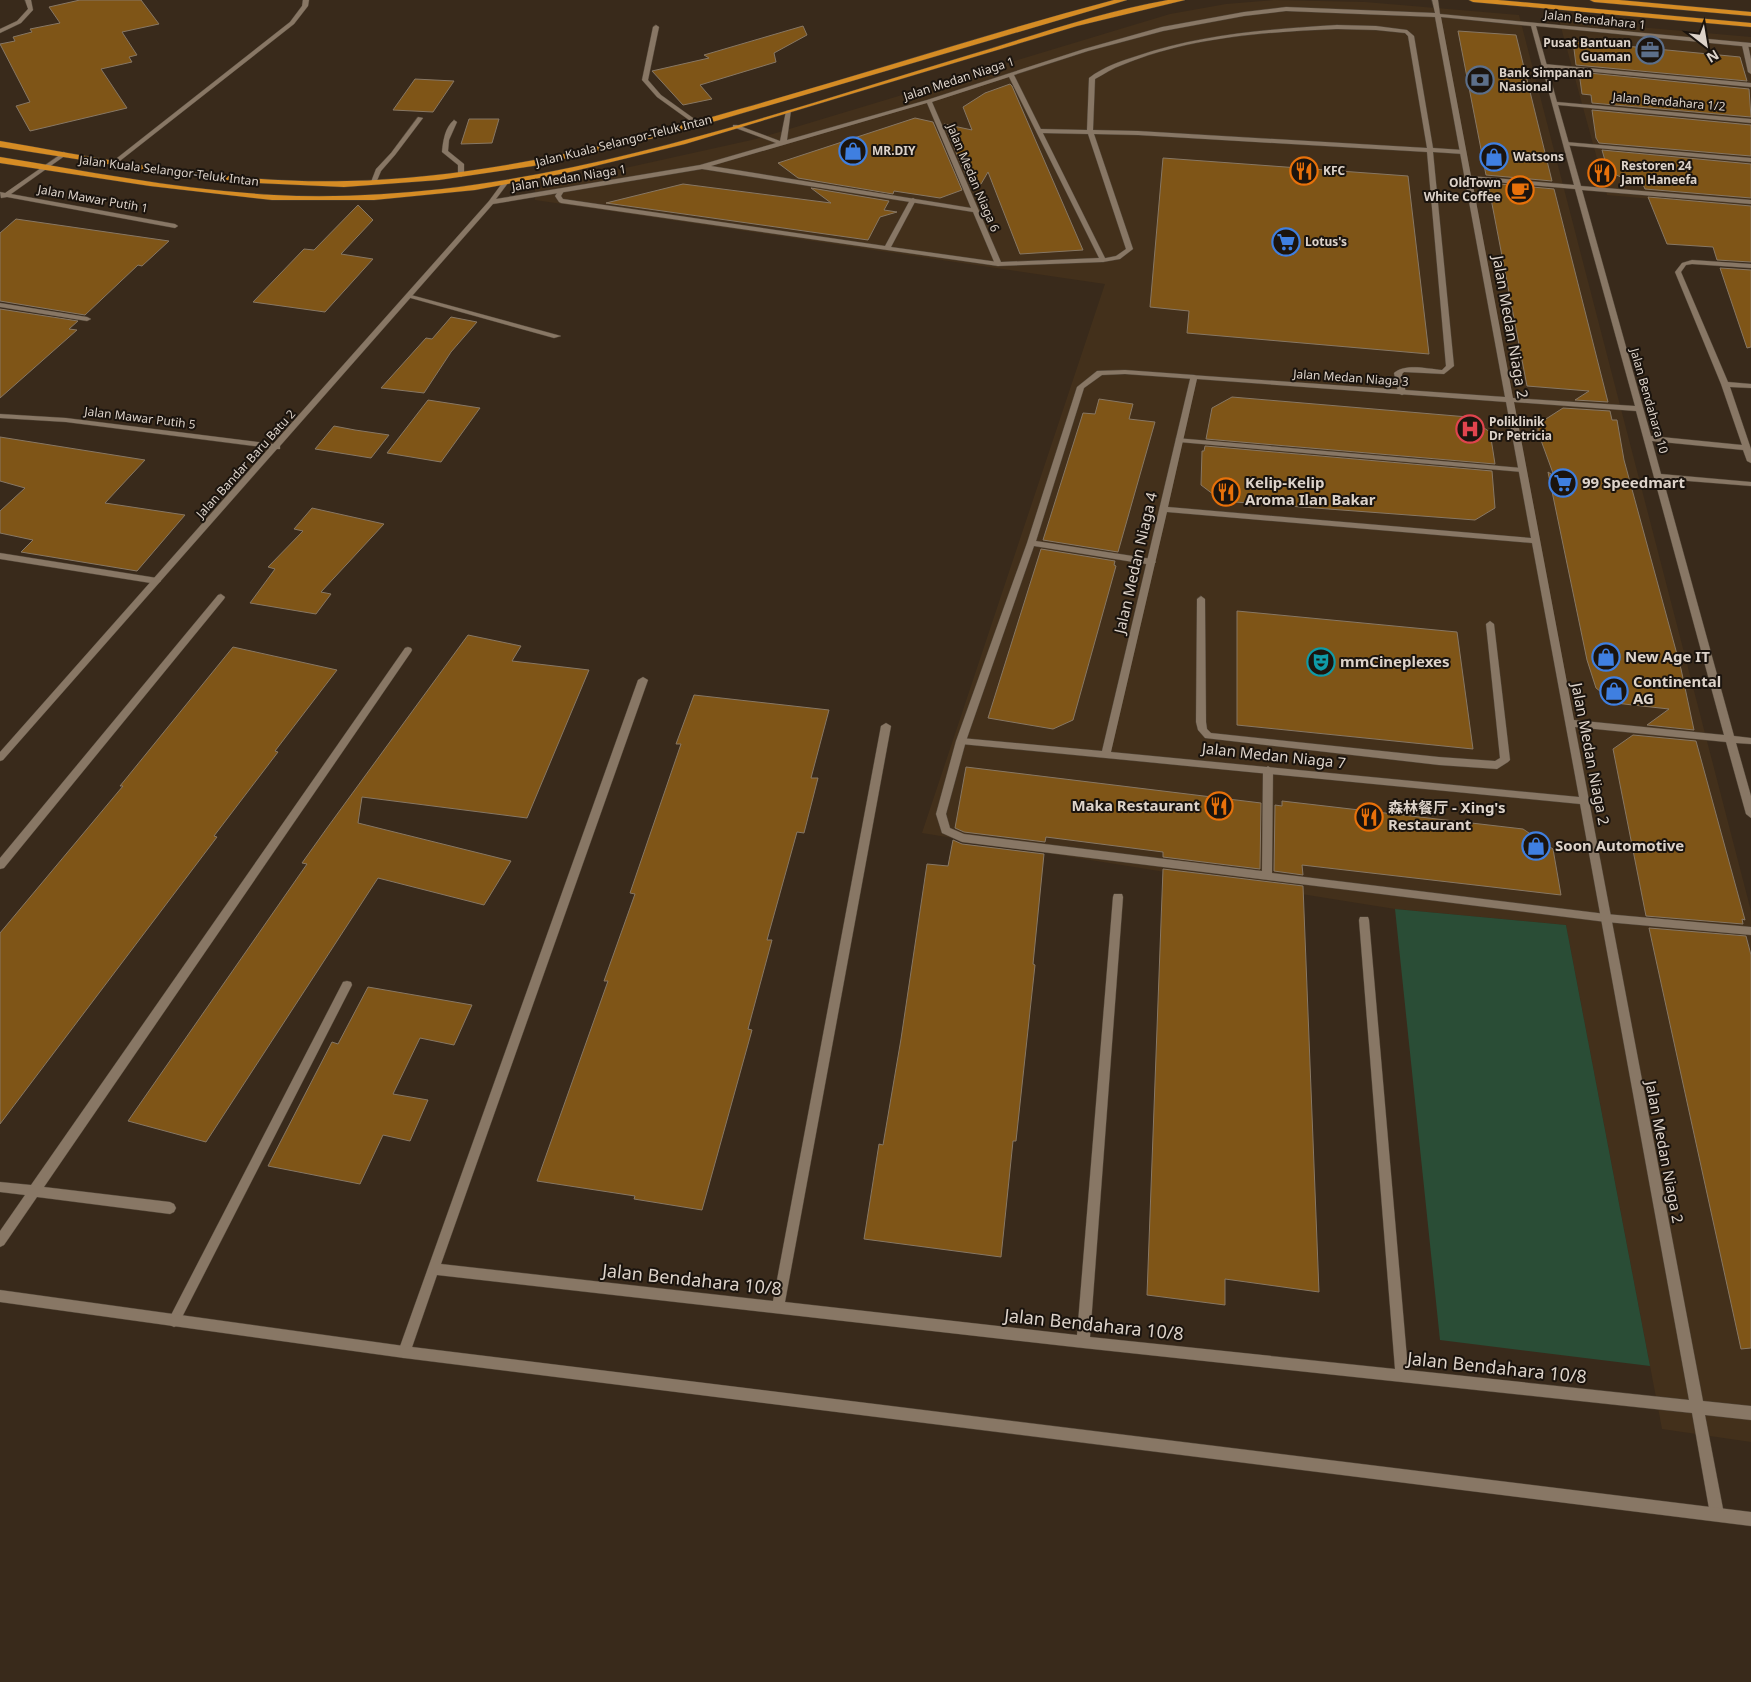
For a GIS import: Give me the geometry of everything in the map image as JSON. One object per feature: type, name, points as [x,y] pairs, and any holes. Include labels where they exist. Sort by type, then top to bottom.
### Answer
[{"type":"highway","name":"Jalan Kuala Selangor-Teluk Intan","points":[[0,144],[165,171],[256,181],[344,184],[496,171],[582,155],[698,124],[1123,0]]},
{"type":"highway","name":"Jalan Kuala Selangor-Teluk Intan","points":[[0,160],[243,196],[341,198],[423,194],[505,183],[591,165],[789,111],[1099,19],[1181,0]]},
{"type":"highway","points":[[1473,0],[1751,25]]},
{"type":"highway","points":[[1594,0],[1751,14]]},
{"type":"street","points":[[0,31],[19,22],[31,9],[28,0]]},
{"type":"street","points":[[114,163],[292,23],[305,6],[306,0]]},
{"type":"street","name":"Jalan Medan Niaga 2","points":[[1435,0],[1507,398],[1584,800],[1716,1514]]},
{"type":"street","name":"Jalan Medan Niaga 1","points":[[492,202],[701,167],[929,101],[1086,50],[1162,29],[1244,14],[1286,9],[1437,15]]},
{"type":"street","name":"Jalan Bendahara 1","points":[[1437,15],[1748,45]]},
{"type":"street","name":"Jalan Bendahara 10","points":[[1532,24],[1751,814]]},
{"type":"street","points":[[656,27],[645,80],[659,96],[698,124]]},
{"type":"street","points":[[561,191],[558,196],[561,200],[998,264],[1114,259],[1124,255],[1130,249],[1090,131],[1092,78],[1107,67],[1127,59],[1186,44],[1240,36],[1274,31],[1357,28],[1404,32],[1410,36],[1430,150],[1450,366],[1444,372],[1403,370],[1398,373],[1402,393]]},
{"type":"street","points":[[1748,45],[1751,72]]},
{"type":"street","points":[[1544,66],[1751,85]]},
{"type":"street","points":[[1011,74],[1040,129],[1103,260]]},
{"type":"street","name":"Jalan Medan Niaga 6","points":[[929,101],[998,264]]},
{"type":"street","name":"Jalan Bendahara 1/2","points":[[1554,103],[1751,121]]},
{"type":"street","points":[[735,126],[783,144],[789,111]]},
{"type":"street","points":[[374,182],[378,170],[393,154],[420,118]]},
{"type":"street","points":[[454,122],[446,140],[445,152],[461,164],[461,175]]},
{"type":"street","points":[[1040,129],[1463,152]]},
{"type":"street","points":[[1566,144],[1751,160]]},
{"type":"street","points":[[0,200],[3,194],[64,154]]},
{"type":"street","points":[[701,167],[974,210]]},
{"type":"street","points":[[1468,178],[1751,202]]},
{"type":"street","name":"Jalan Bandar Baru Batu 2","points":[[0,758],[277,447],[492,202],[505,183]]},
{"type":"street","name":"Jalan Mawar Putih 1","points":[[3,194],[175,226]]},
{"type":"street","points":[[887,248],[913,200]]},
{"type":"street","points":[[1751,266],[1702,262],[1684,264],[1678,272],[1725,384],[1751,461]]},
{"type":"street","points":[[409,296],[557,336]]},
{"type":"street","points":[[0,306],[88,319]]},
{"type":"street","name":"Jalan Medan Niaga 3","points":[[1639,409],[1126,372],[1100,374],[1081,387],[1031,543],[961,740],[942,814],[946,830],[962,838],[1606,918],[1751,931]]},
{"type":"street","name":"Jalan Medan Niaga 4","points":[[1106,754],[1194,377]]},
{"type":"street","points":[[1725,384],[1751,386]]},
{"type":"street","name":"Jalan Mawar Putih 5","points":[[0,416],[66,420],[277,447]]},
{"type":"street","points":[[1648,438],[1746,448]]},
{"type":"street","points":[[1179,440],[1522,470]]},
{"type":"street","points":[[1658,476],[1751,484]]},
{"type":"street","points":[[1163,508],[1535,541]]},
{"type":"street","points":[[1031,543],[1152,562]]},
{"type":"street","points":[[0,556],[156,582]]},
{"type":"street","points":[[0,864],[221,597]]},
{"type":"street","points":[[1201,599],[1201,722],[1203,730],[1208,736],[1439,761],[1497,765],[1505,760],[1490,624]]},
{"type":"street","points":[[0,1241],[408,650]]},
{"type":"street","points":[[404,1352],[643,680]]},
{"type":"street","points":[[1569,723],[1751,741]]},
{"type":"street","points":[[778,1307],[886,726]]},
{"type":"street","name":"Jalan Medan Niaga 7","points":[[961,740],[1584,800]]},
{"type":"street","points":[[1267,876],[1268,770]]},
{"type":"street","points":[[1083,1342],[1118,897]]},
{"type":"street","points":[[1364,920],[1402,1375]]},
{"type":"street","points":[[174,1321],[347,985]]},
{"type":"street","points":[[0,1187],[170,1208]]},
{"type":"street","name":"Jalan Bendahara 10/8","points":[[434,1269],[1083,1342],[1751,1413]]},
{"type":"street","points":[[0,1296],[404,1352],[1751,1519]]},
{"type":"shaded area","points":[[1274,0],[1365,2],[1519,15],[1751,911],[1751,1442],[1662,1429],[1566,925],[1395,909],[922,833],[1105,284],[535,200],[535,188],[756,139],[1170,14],[1226,4]]},
{"type":"shaded area","points":[[1559,20],[1751,37],[1751,208],[1607,195]]},
{"type":"green space","points":[[1395,909],[1566,925],[1650,1366],[1440,1340]]},
{"type":"building","points":[[80,0],[141,0],[159,24],[122,32],[137,55],[129,57],[132,62],[101,69],[127,108],[30,131],[16,106],[30,102],[0,44],[15,41],[13,37],[32,32],[30,29],[60,23],[49,7]]},
{"type":"building","points":[[803,26],[807,35],[774,53],[776,62],[700,85],[712,99],[683,105],[652,71],[709,58],[704,55]]},
{"type":"building","points":[[1458,31],[1516,35],[1552,181],[1486,175]]},
{"type":"building","points":[[1573,41],[1740,57],[1747,81],[1576,65]]},
{"type":"building","points":[[1579,72],[1749,89],[1751,117],[1592,103],[1591,95],[1582,94]]},
{"type":"building","points":[[415,79],[454,81],[433,112],[393,110]]},
{"type":"building","points":[[1010,84],[1083,250],[1020,254],[988,172],[981,184],[971,187],[944,124],[972,130],[963,107],[985,93]]},
{"type":"building","points":[[1592,110],[1751,125],[1751,156],[1599,143],[1596,138]]},
{"type":"building","points":[[915,118],[933,122],[962,190],[940,198],[894,191],[893,194],[798,178],[778,163]]},
{"type":"building","points":[[469,119],[499,119],[492,143],[461,144]]},
{"type":"building","points":[[1602,150],[1751,164],[1751,198],[1645,189],[1641,180],[1625,179],[1608,171]]},
{"type":"building","name":"Lotus's","points":[[1163,158],[1408,176],[1429,354],[1187,333],[1189,311],[1150,307]]},
{"type":"building","points":[[1488,183],[1554,189],[1608,402],[1575,400],[1589,391],[1527,386]]},
{"type":"building","points":[[683,184],[831,203],[811,188],[889,201],[884,210],[897,212],[880,217],[868,240],[606,203]]},
{"type":"building","points":[[1648,197],[1751,206],[1751,262],[1717,260],[1713,247],[1667,244]]},
{"type":"building","points":[[358,205],[373,220],[341,254],[373,259],[325,312],[253,302],[304,249],[314,250]]},
{"type":"building","points":[[16,219],[169,241],[142,266],[138,265],[85,315],[0,301],[0,233]]},
{"type":"building","points":[[1720,268],[1751,270],[1751,347],[1747,348]]},
{"type":"building","points":[[0,309],[78,321],[69,329],[77,330],[0,398]]},
{"type":"building","points":[[451,317],[477,322],[451,352],[424,393],[381,388],[426,338],[432,339]]},
{"type":"building","points":[[1232,397],[1468,417],[1490,432],[1495,464],[1206,439],[1212,408]]},
{"type":"building","points":[[1099,399],[1133,404],[1129,419],[1155,422],[1118,552],[1043,540],[1083,413],[1095,414]]},
{"type":"building","points":[[428,400],[480,408],[441,462],[387,453]]},
{"type":"building","points":[[1563,408],[1610,411],[1612,420],[1617,420],[1624,460],[1681,669],[1694,730],[1647,725],[1669,709],[1615,703],[1596,688],[1587,660],[1548,472],[1554,476],[1538,432],[1538,424]]},
{"type":"building","points":[[334,426],[389,435],[371,458],[315,449]]},
{"type":"building","points":[[0,437],[145,460],[105,503],[185,515],[137,571],[21,552],[33,540],[0,533],[0,511],[25,488],[0,481]]},
{"type":"building","points":[[1205,446],[1492,471],[1495,508],[1475,520],[1222,501],[1201,485],[1202,451],[1204,451]]},
{"type":"building","points":[[312,508],[384,524],[321,592],[331,594],[316,614],[250,603],[275,569],[268,567],[303,531],[294,529]]},
{"type":"building","points":[[1041,549],[1115,561],[1114,565],[1116,566],[1073,720],[1053,729],[988,718]]},
{"type":"building","points":[[1237,611],[1457,632],[1473,749],[1237,725]]},
{"type":"building","points":[[468,635],[521,646],[512,661],[589,670],[527,818],[362,797],[358,823],[511,861],[484,905],[378,878],[206,1142],[128,1121],[307,864],[302,863]]},
{"type":"building","points":[[233,647],[337,670],[275,751],[278,752],[214,836],[217,837],[0,1124],[0,933],[123,786],[120,786]]},
{"type":"building","points":[[694,695],[829,710],[811,778],[818,778],[804,833],[797,832],[767,940],[772,940],[748,1029],[752,1030],[702,1210],[634,1199],[635,1196],[537,1181],[608,981],[604,981],[635,894],[630,893],[681,744],[676,744]]},
{"type":"building","points":[[1633,735],[1696,741],[1745,920],[1742,919],[1743,924],[1646,916],[1613,749]]},
{"type":"building","points":[[966,767],[1261,803],[1260,869],[1163,857],[1163,852],[1046,837],[1045,842],[964,832],[955,828]]},
{"type":"building","points":[[1282,801],[1523,829],[1553,849],[1561,895],[1302,865],[1303,875],[1274,871],[1275,805],[1282,806]]},
{"type":"building","points":[[953,840],[962,844],[1044,854],[1033,964],[1035,965],[1001,1257],[864,1239],[879,1144],[883,1145],[901,1039],[927,864],[948,866]]},
{"type":"building","points":[[1163,869],[1303,886],[1319,1292],[1225,1279],[1225,1305],[1147,1295]]},
{"type":"building","points":[[1649,928],[1746,936],[1751,955],[1751,1348],[1741,1349]]},
{"type":"building","points":[[368,987],[472,1005],[454,1045],[420,1038],[393,1094],[428,1100],[410,1141],[383,1135],[360,1184],[268,1166],[332,1042],[338,1044]]},
{"type":"place","name":"Pusat Bantuan Guaman","points":[[1650,50]]},
{"type":"place","name":"Bank Simpanan Nasional","points":[[1480,80]]},
{"type":"place","name":"MR.DIY","points":[[853,151]]},
{"type":"place","name":"Watsons","points":[[1494,157]]},
{"type":"place","name":"KFC","points":[[1304,171]]},
{"type":"place","name":"Restoren 24 Jam Haneefa","points":[[1602,173]]},
{"type":"place","name":"OldTown White Coffee","points":[[1520,190]]},
{"type":"place","name":"Lotus's","points":[[1286,242]]},
{"type":"place","name":"Poliklinik Dr Petricia","points":[[1470,429]]},
{"type":"place","name":"99 Speedmart","points":[[1563,483]]},
{"type":"place","name":"Kelip-Kelip Aroma Ilan Bakar","points":[[1226,492]]},
{"type":"place","name":"New Age IT","points":[[1606,657]]},
{"type":"place","name":"mmCineplexes","points":[[1321,662]]},
{"type":"place","name":"Continental AG","points":[[1614,691]]},
{"type":"place","name":"Maka Restaurant","points":[[1219,806]]},
{"type":"place","name":"森林餐厅 - Xing's Restaurant","points":[[1369,817]]},
{"type":"place","name":"Soon Automotive","points":[[1536,846]]}]
